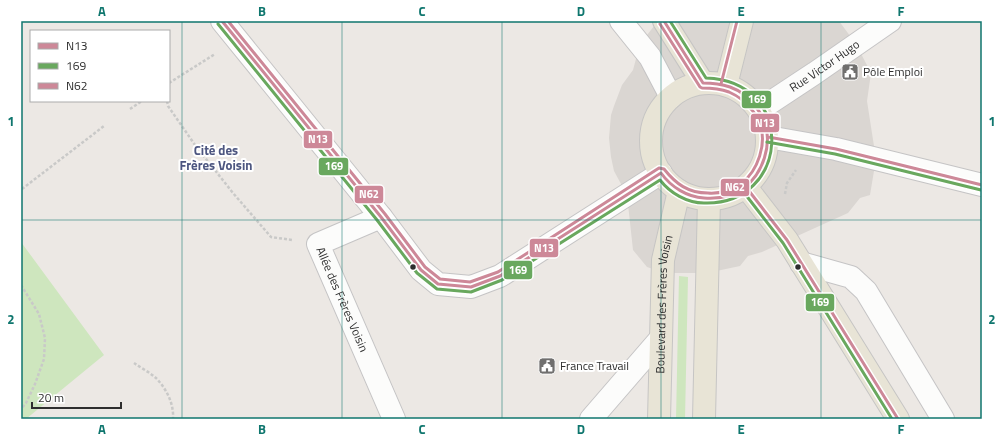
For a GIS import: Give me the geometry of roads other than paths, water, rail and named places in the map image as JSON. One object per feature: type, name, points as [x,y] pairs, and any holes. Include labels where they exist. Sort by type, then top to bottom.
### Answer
[{"type":"main road","points":[[664,21],[703,83]]},
{"type":"main road","points":[[726,85],[742,21]]},
{"type":"main road","points":[[703,83],[726,85],[744,94],[759,110],[765,123],[768,137],[766,156],[758,173],[746,186],[729,196],[709,199],[694,197],[679,191],[668,182],[660,173],[655,162],[651,138],[657,115],[663,105],[681,90],[691,85],[703,83]]},
{"type":"main road","points":[[746,186],[781,232],[898,419]]},
{"type":"main road","name":"Boulevard des Frères Voisin","points":[[659,419],[663,260],[679,191]]},
{"type":"main road","points":[[704,419],[709,199]]},
{"type":"street","points":[[222,21],[381,217],[421,270],[438,284],[471,288],[500,276],[660,173]]},
{"type":"street","points":[[621,21],[650,57],[672,97]]},
{"type":"street","name":"Rue Victor Hugo","points":[[759,110],[890,21]]},
{"type":"street","points":[[768,137],[836,149],[982,185]]},
{"type":"street","name":"Allée des Frères Voisin","points":[[381,217],[318,244],[394,419]]},
{"type":"street","points":[[801,263],[851,277],[866,291],[943,419]]},
{"type":"street","points":[[591,419],[661,338]]},
{"type":"place","name":"Pôle Emploi","points":[[850,72]]},
{"type":"place","name":"France Travail","points":[[547,366]]},
{"type":"district","name":"Cité des Frères Voisin","points":[[216,158]]}]
